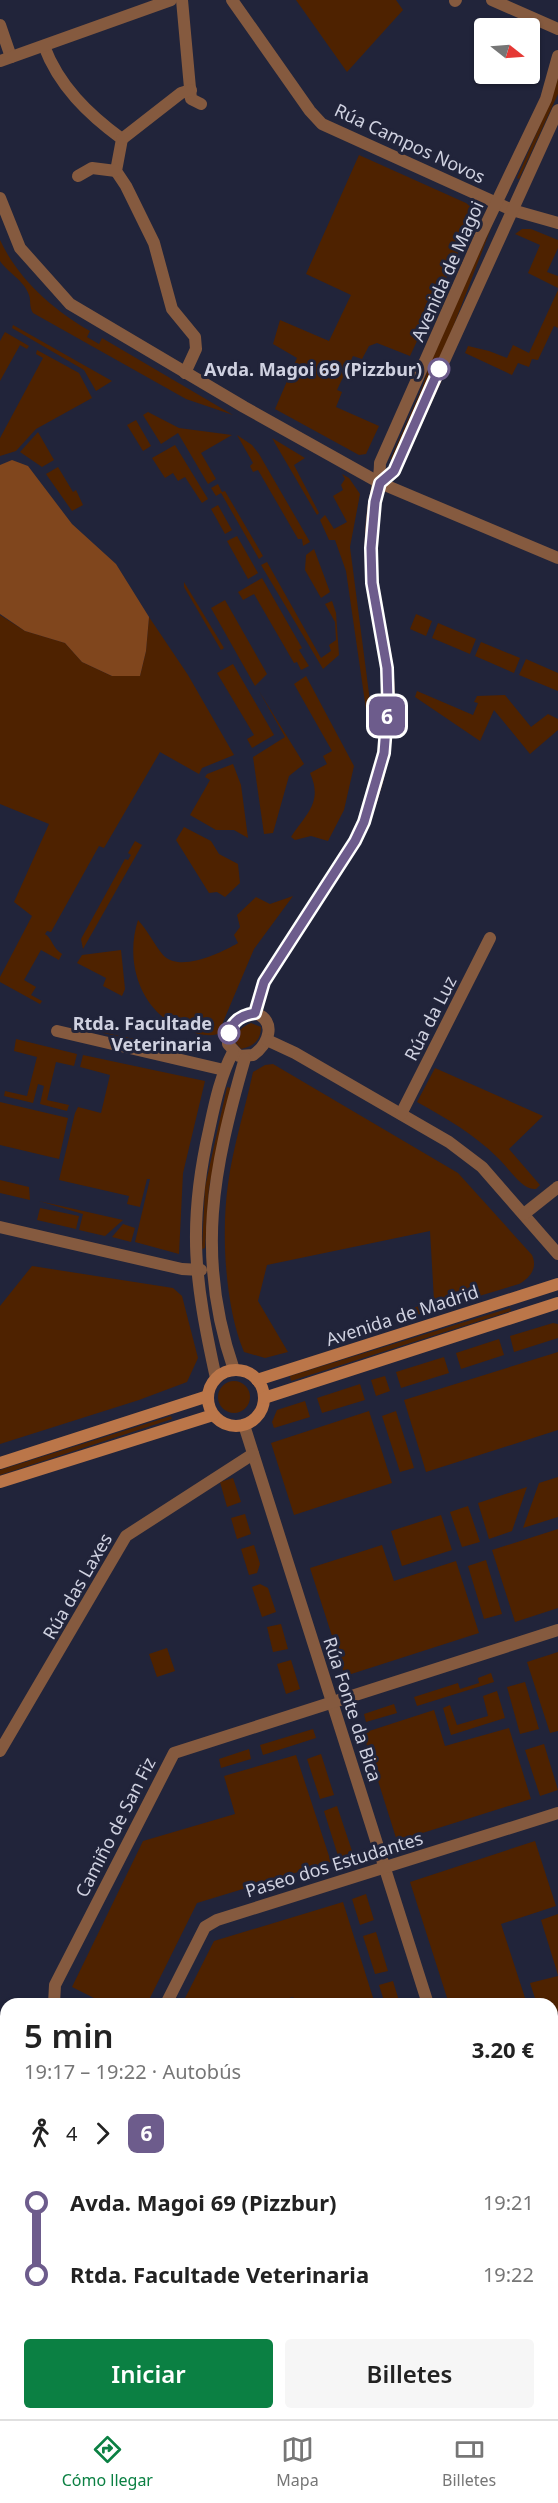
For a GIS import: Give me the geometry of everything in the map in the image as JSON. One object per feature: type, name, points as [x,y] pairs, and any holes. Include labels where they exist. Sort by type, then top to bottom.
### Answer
[{"type":"street","points":[[0,25],[5,59],[171,0]]},
{"type":"street","points":[[182,0],[190,90],[192,99],[201,104]]},
{"type":"street","name":"Rúa Campos Novos","points":[[232,0],[310,111],[322,124],[512,210],[558,223]]},
{"type":"street","points":[[492,0],[558,29]]},
{"type":"street","points":[[44,46],[50,62],[83,108],[122,139]]},
{"type":"street","name":"Avenida de Magoi","points":[[380,483],[380,463],[497,202],[546,99],[558,56]]},
{"type":"street","points":[[185,373],[196,349],[195,337],[172,309],[154,243],[116,171],[122,139],[181,93],[190,90]]},
{"type":"street","name":"Avenida de Magoi","points":[[380,483],[394,471],[558,110]]},
{"type":"street","points":[[78,176],[92,168],[116,171]]},
{"type":"street","points":[[0,198],[20,248],[70,304],[185,373],[380,483],[558,558]]},
{"type":"street","points":[[255,1013],[264,982],[355,841],[364,822],[384,753],[388,702],[387,668],[372,583],[371,548],[375,502],[380,483]]},
{"type":"street","name":"Rúa da Luz","points":[[401,1114],[490,938]]},
{"type":"street","points":[[245,1058],[260,1051],[267,1040],[269,1027],[266,1021],[255,1013]]},
{"type":"street","points":[[245,1058],[233,1052],[228,1044],[230,1029],[241,1017],[255,1013]]},
{"type":"street","points":[[57,1031],[224,1070]]},
{"type":"street","points":[[267,1040],[449,1142],[482,1167],[558,1254]]},
{"type":"street","points":[[216,1378],[234,1370],[249,1373],[257,1380],[264,1398],[259,1413],[244,1425],[233,1426],[221,1422],[213,1415],[208,1396],[216,1378],[196,1272],[194,1232],[197,1186],[224,1070],[233,1052]]},
{"type":"street","points":[[234,1370],[225,1345],[211,1268],[213,1195],[245,1058]]},
{"type":"street","points":[[524,1214],[558,1187]]},
{"type":"street","points":[[0,1227],[196,1272],[211,1268]]},
{"type":"street","name":"Avenida de Madrid","points":[[257,1380],[558,1284]]},
{"type":"street","name":"Avenida de Madrid","points":[[264,1398],[558,1304]]},
{"type":"street","points":[[0,1462],[208,1396]]},
{"type":"street","points":[[0,1482],[213,1415]]},
{"type":"street","name":"Rúa Fonte da Bica","points":[[244,1425],[426,1998]]},
{"type":"street","name":"Rúa das Laxes","points":[[0,1751],[126,1536],[253,1454]]},
{"type":"street","name":"Camiño de San Fiz","points":[[54,1998],[55,1985],[167,1762],[174,1753],[558,1630]]},
{"type":"street","name":"Paseo dos Estudantes","points":[[169,1998],[205,1927],[217,1920],[558,1813]]},
{"type":"shaded area","points":[[296,0],[396,0],[403,10],[347,72]]},
{"type":"shaded area","points":[[558,73],[558,94],[519,179],[517,178],[543,118]]},
{"type":"shaded area","points":[[359,155],[466,203],[472,209],[473,221],[410,356],[377,343],[369,346],[362,359],[353,356],[337,390],[342,392],[336,407],[379,426],[366,454],[359,455],[275,409],[297,358],[273,344],[280,320],[329,341],[351,295],[306,274]]},
{"type":"shaded area","points":[[493,223],[452,330],[392,464],[391,458],[422,388],[433,353]]},
{"type":"shaded area","points":[[522,229],[531,229],[558,240],[558,248],[547,272],[558,276],[558,288],[528,273],[540,245],[515,234]]},
{"type":"shaded area","points":[[0,240],[16,268],[50,303],[90,331],[87,337],[99,344],[102,338],[233,415],[186,399],[33,313],[27,290],[0,261]]},
{"type":"shaded area","points":[[558,290],[558,328],[554,326],[538,360],[532,359],[529,367],[518,363],[512,375],[465,353],[468,346],[507,358],[513,345],[529,353]]},
{"type":"shaded area","points":[[13,325],[112,381],[96,391],[84,370],[12,328]]},
{"type":"shaded area","points":[[5,332],[29,346],[27,349],[20,345],[0,381],[0,341]]},
{"type":"shaded area","points":[[37,350],[79,373],[92,398],[36,429],[16,451],[0,456],[0,438],[43,358],[36,354]]},
{"type":"shaded area","points":[[148,412],[179,428],[232,435],[201,453],[216,479],[208,484],[178,433],[161,444],[143,415]]},
{"type":"shaded area","points":[[136,420],[151,446],[143,451],[127,425]]},
{"type":"shaded area","points":[[38,432],[54,460],[42,467],[20,452]]},
{"type":"shaded area","points":[[237,435],[252,445],[259,454],[310,542],[303,546],[302,539],[298,539],[258,470],[253,472],[250,466],[253,463]]},
{"type":"shaded area","points":[[272,438],[305,458],[294,465],[319,513],[317,515]]},
{"type":"shaded area","points":[[175,445],[208,499],[202,503],[185,477],[178,481],[173,473],[165,478],[152,458]]},
{"type":"shaded area","points":[[12,460],[28,466],[72,524],[116,564],[149,617],[146,651],[140,676],[112,676],[82,662],[65,643],[25,631],[0,614],[0,465]]},
{"type":"shaded area","points":[[58,467],[73,492],[76,490],[83,505],[72,511],[46,474]]},
{"type":"shaded area","points":[[342,474],[349,478],[360,494],[350,547],[371,709],[371,714],[367,716],[346,571],[335,540],[329,540],[320,520],[325,515],[334,529],[347,522],[333,496],[343,490],[341,485],[345,479]]},
{"type":"shaded area","points":[[218,484],[222,492],[225,491],[263,556],[259,559],[221,493],[216,496],[211,488]]},
{"type":"shaded area","points":[[218,505],[232,530],[225,534],[211,509]]},
{"type":"shaded area","points":[[237,536],[258,573],[248,579],[227,541]]},
{"type":"shaded area","points":[[314,549],[330,592],[321,598],[305,570],[306,555]]},
{"type":"shaded area","points":[[267,562],[321,658],[331,651],[329,645],[336,640],[335,622],[325,604],[332,601],[336,613],[339,655],[323,669],[261,565]]},
{"type":"shaded area","points":[[262,578],[302,648],[299,650],[309,666],[301,670],[297,662],[294,663],[254,594],[243,600],[238,592]]},
{"type":"shaded area","points":[[184,582],[224,648],[221,650],[184,587]]},
{"type":"shaded area","points":[[225,600],[267,674],[255,686],[211,608]]},
{"type":"shaded area","points":[[416,614],[432,621],[426,636],[410,629]]},
{"type":"shaded area","points":[[0,615],[25,631],[65,643],[82,662],[112,676],[140,676],[146,651],[149,617],[188,675],[234,755],[202,768],[199,774],[160,752],[104,848],[99,846],[51,932],[47,931],[45,934],[62,954],[59,960],[41,950],[24,980],[36,987],[31,995],[42,1001],[40,1004],[0,982],[0,977],[32,916],[14,902],[49,824],[0,804]]},
{"type":"shaded area","points":[[438,623],[476,639],[470,654],[432,638]]},
{"type":"shaded area","points":[[481,642],[520,658],[514,673],[475,656]]},
{"type":"shaded area","points":[[526,659],[558,673],[558,691],[519,675]]},
{"type":"shaded area","points":[[233,664],[274,735],[252,748],[247,739],[254,735],[217,673]]},
{"type":"shaded area","points":[[306,676],[354,766],[344,810],[328,841],[311,836],[295,840],[291,837],[314,800],[314,783],[310,773],[327,764],[323,756],[332,751],[294,684]]},
{"type":"shaded area","points":[[259,691],[304,764],[289,776],[273,833],[264,834],[253,757],[285,737]]},
{"type":"shaded area","points":[[417,691],[473,715],[478,703],[474,702],[477,696],[505,695],[531,727],[548,714],[558,719],[558,730],[530,754],[494,710],[480,741],[415,697]]},
{"type":"shaded area","points":[[233,764],[241,785],[248,838],[234,830],[216,830],[190,815],[210,780],[205,777],[207,774]]},
{"type":"shaded area","points":[[184,827],[211,841],[219,854],[238,864],[240,883],[225,897],[217,892],[209,893],[176,840]]},
{"type":"shaded area","points":[[135,841],[142,845],[83,949],[81,939],[125,859],[128,860],[131,855],[128,853]]},
{"type":"shaded area","points":[[293,896],[254,949],[218,1034],[198,1034],[171,1023],[158,1013],[148,1000],[135,970],[134,936],[138,920],[163,955],[170,960],[189,962],[211,956],[238,943],[234,935],[240,927],[237,915],[256,897],[270,904]]},
{"type":"shaded area","points":[[121,950],[125,989],[122,996],[103,986],[106,978],[77,963],[82,955]]},
{"type":"shaded area","points":[[251,1023],[261,1027],[260,1035],[256,1042],[241,1049],[236,1043],[238,1033]]},
{"type":"shaded area","points":[[72,1026],[197,1052],[193,1053]]},
{"type":"shaded area","points":[[16,1039],[77,1054],[74,1066],[56,1062],[47,1100],[69,1105],[67,1111],[40,1104],[44,1086],[38,1084],[33,1103],[4,1096],[5,1091],[27,1096],[37,1057],[14,1051]]},
{"type":"shaded area","points":[[83,1055],[205,1081],[183,1173],[179,1254],[135,1242],[150,1179],[147,1179],[140,1207],[127,1204],[129,1196],[59,1180],[75,1113],[78,1107],[101,1113],[110,1075],[80,1067]]},
{"type":"shaded area","points":[[273,1064],[458,1173],[532,1255],[534,1264],[530,1276],[519,1284],[413,1316],[411,1309],[434,1300],[430,1231],[267,1265],[258,1301],[288,1352],[265,1358],[244,1352],[232,1314],[226,1270],[226,1203],[233,1156],[253,1072],[265,1065]]},
{"type":"shaded area","points":[[435,1068],[543,1116],[509,1149],[540,1185],[536,1189],[531,1189],[520,1182],[489,1149],[469,1134],[417,1102]]},
{"type":"shaded area","points":[[227,1087],[231,1088],[209,1188],[205,1248],[202,1249],[205,1187]]},
{"type":"shaded area","points":[[0,1102],[68,1118],[59,1159],[0,1145]]},
{"type":"shaded area","points":[[0,1180],[29,1187],[30,1200],[0,1193]]},
{"type":"shaded area","points":[[39,1201],[123,1220],[105,1236],[79,1230],[83,1214]]},
{"type":"shaded area","points":[[40,1208],[79,1216],[76,1229],[37,1220]]},
{"type":"shaded area","points":[[123,1224],[135,1228],[131,1242],[112,1237]]},
{"type":"shaded area","points":[[32,1266],[173,1288],[182,1296],[198,1358],[187,1382],[139,1400],[0,1444],[0,1306]]},
{"type":"shaded area","points":[[510,1308],[511,1311],[291,1381],[290,1376]]},
{"type":"shaded area","points":[[553,1323],[558,1324],[558,1338],[514,1352],[510,1336]]},
{"type":"shaded area","points":[[499,1339],[504,1355],[461,1369],[456,1353]]},
{"type":"shaded area","points":[[558,1352],[558,1430],[426,1472],[404,1400]]},
{"type":"shaded area","points":[[444,1357],[449,1373],[401,1388],[396,1372]]},
{"type":"shaded area","points":[[385,1376],[390,1391],[376,1396],[371,1380]]},
{"type":"shaded area","points":[[234,1381],[245,1386],[250,1397],[245,1408],[234,1413],[223,1408],[218,1397],[223,1386]]},
{"type":"shaded area","points":[[360,1384],[365,1400],[322,1413],[317,1398]]},
{"type":"shaded area","points":[[305,1401],[310,1417],[274,1428],[272,1422],[277,1410]]},
{"type":"shaded area","points":[[369,1411],[392,1483],[294,1515],[271,1443]]},
{"type":"shaded area","points":[[396,1411],[414,1468],[400,1472],[382,1416]]},
{"type":"shaded area","points":[[171,1416],[172,1419],[0,1475],[0,1470]]},
{"type":"shaded area","points":[[558,1477],[558,1517],[523,1528],[539,1483]]},
{"type":"shaded area","points":[[233,1478],[241,1502],[227,1507],[220,1482]]},
{"type":"shaded area","points":[[527,1487],[512,1531],[489,1539],[478,1503]]},
{"type":"shaded area","points":[[468,1506],[480,1542],[462,1547],[450,1512]]},
{"type":"shaded area","points":[[245,1514],[251,1534],[237,1539],[231,1518]]},
{"type":"shaded area","points":[[441,1515],[452,1550],[402,1566],[391,1531]]},
{"type":"shaded area","points":[[558,1529],[558,1608],[515,1622],[492,1550]]},
{"type":"shaded area","points":[[254,1545],[260,1564],[257,1573],[249,1575],[241,1549]]},
{"type":"shaded area","points":[[382,1545],[394,1581],[456,1561],[479,1633],[345,1676],[310,1568]]},
{"type":"shaded area","points":[[486,1560],[502,1614],[484,1619],[468,1566]]},
{"type":"shaded area","points":[[260,1584],[268,1588],[276,1612],[262,1617],[252,1587]]},
{"type":"shaded area","points":[[281,1624],[288,1649],[273,1652],[267,1627]]},
{"type":"shaded area","points":[[167,1648],[175,1671],[157,1677],[149,1654]]},
{"type":"shaded area","points":[[558,1652],[558,1731],[550,1733],[527,1662]]},
{"type":"shaded area","points":[[291,1660],[300,1689],[286,1694],[277,1664]]},
{"type":"shaded area","points":[[491,1673],[494,1682],[417,1706],[414,1697],[458,1683],[460,1689],[479,1683],[478,1678]]},
{"type":"shaded area","points":[[525,1682],[539,1729],[520,1734],[507,1687]]},
{"type":"shaded area","points":[[497,1691],[505,1718],[451,1735],[443,1708],[450,1705],[457,1725],[488,1716],[483,1696]]},
{"type":"shaded area","points":[[394,1704],[397,1713],[366,1722],[364,1714]]},
{"type":"shaded area","points":[[434,1710],[445,1746],[509,1728],[531,1799],[397,1841],[363,1733]]},
{"type":"shaded area","points":[[313,1729],[316,1738],[263,1755],[260,1745]]},
{"type":"shaded area","points":[[544,1744],[558,1790],[540,1796],[525,1750]]},
{"type":"shaded area","points":[[249,1749],[251,1759],[221,1768],[219,1759]]},
{"type":"shaded area","points":[[321,1754],[334,1795],[320,1799],[307,1759]]},
{"type":"shaded area","points":[[296,1755],[331,1862],[197,1903],[150,1998],[94,1998],[72,1987],[143,1841],[235,1814],[224,1776]]},
{"type":"shaded area","points":[[337,1806],[353,1854],[339,1859],[324,1811]]},
{"type":"shaded area","points":[[535,1841],[556,1906],[501,1924],[525,1998],[447,1998],[410,1882]]},
{"type":"shaded area","points":[[366,1894],[374,1920],[360,1925],[352,1899]]},
{"type":"shaded area","points":[[343,1902],[373,1998],[185,1998],[214,1941]]},
{"type":"shaded area","points":[[558,1914],[558,1975],[541,1920]]},
{"type":"shaded area","points":[[376,1932],[388,1971],[375,1974],[363,1936]]},
{"type":"shaded area","points":[[558,1976],[558,1998],[535,1998],[530,1983]]},
{"type":"shaded area","points":[[393,1981],[398,1998],[383,1998],[379,1985]]},
{"type":"bus line","name":"6","points":[[229,1033],[234,1022],[247,1014],[255,1013],[264,982],[342,864],[364,822],[384,753],[388,702],[387,668],[372,583],[371,548],[375,502],[380,483],[394,471],[439,369]]},
{"type":"place","name":"Avda. Magoi 69 (Pizzbur)","points":[[439,369]]},
{"type":"place","name":"Rtda. Facultade Veterinaria","points":[[229,1033]]}]
